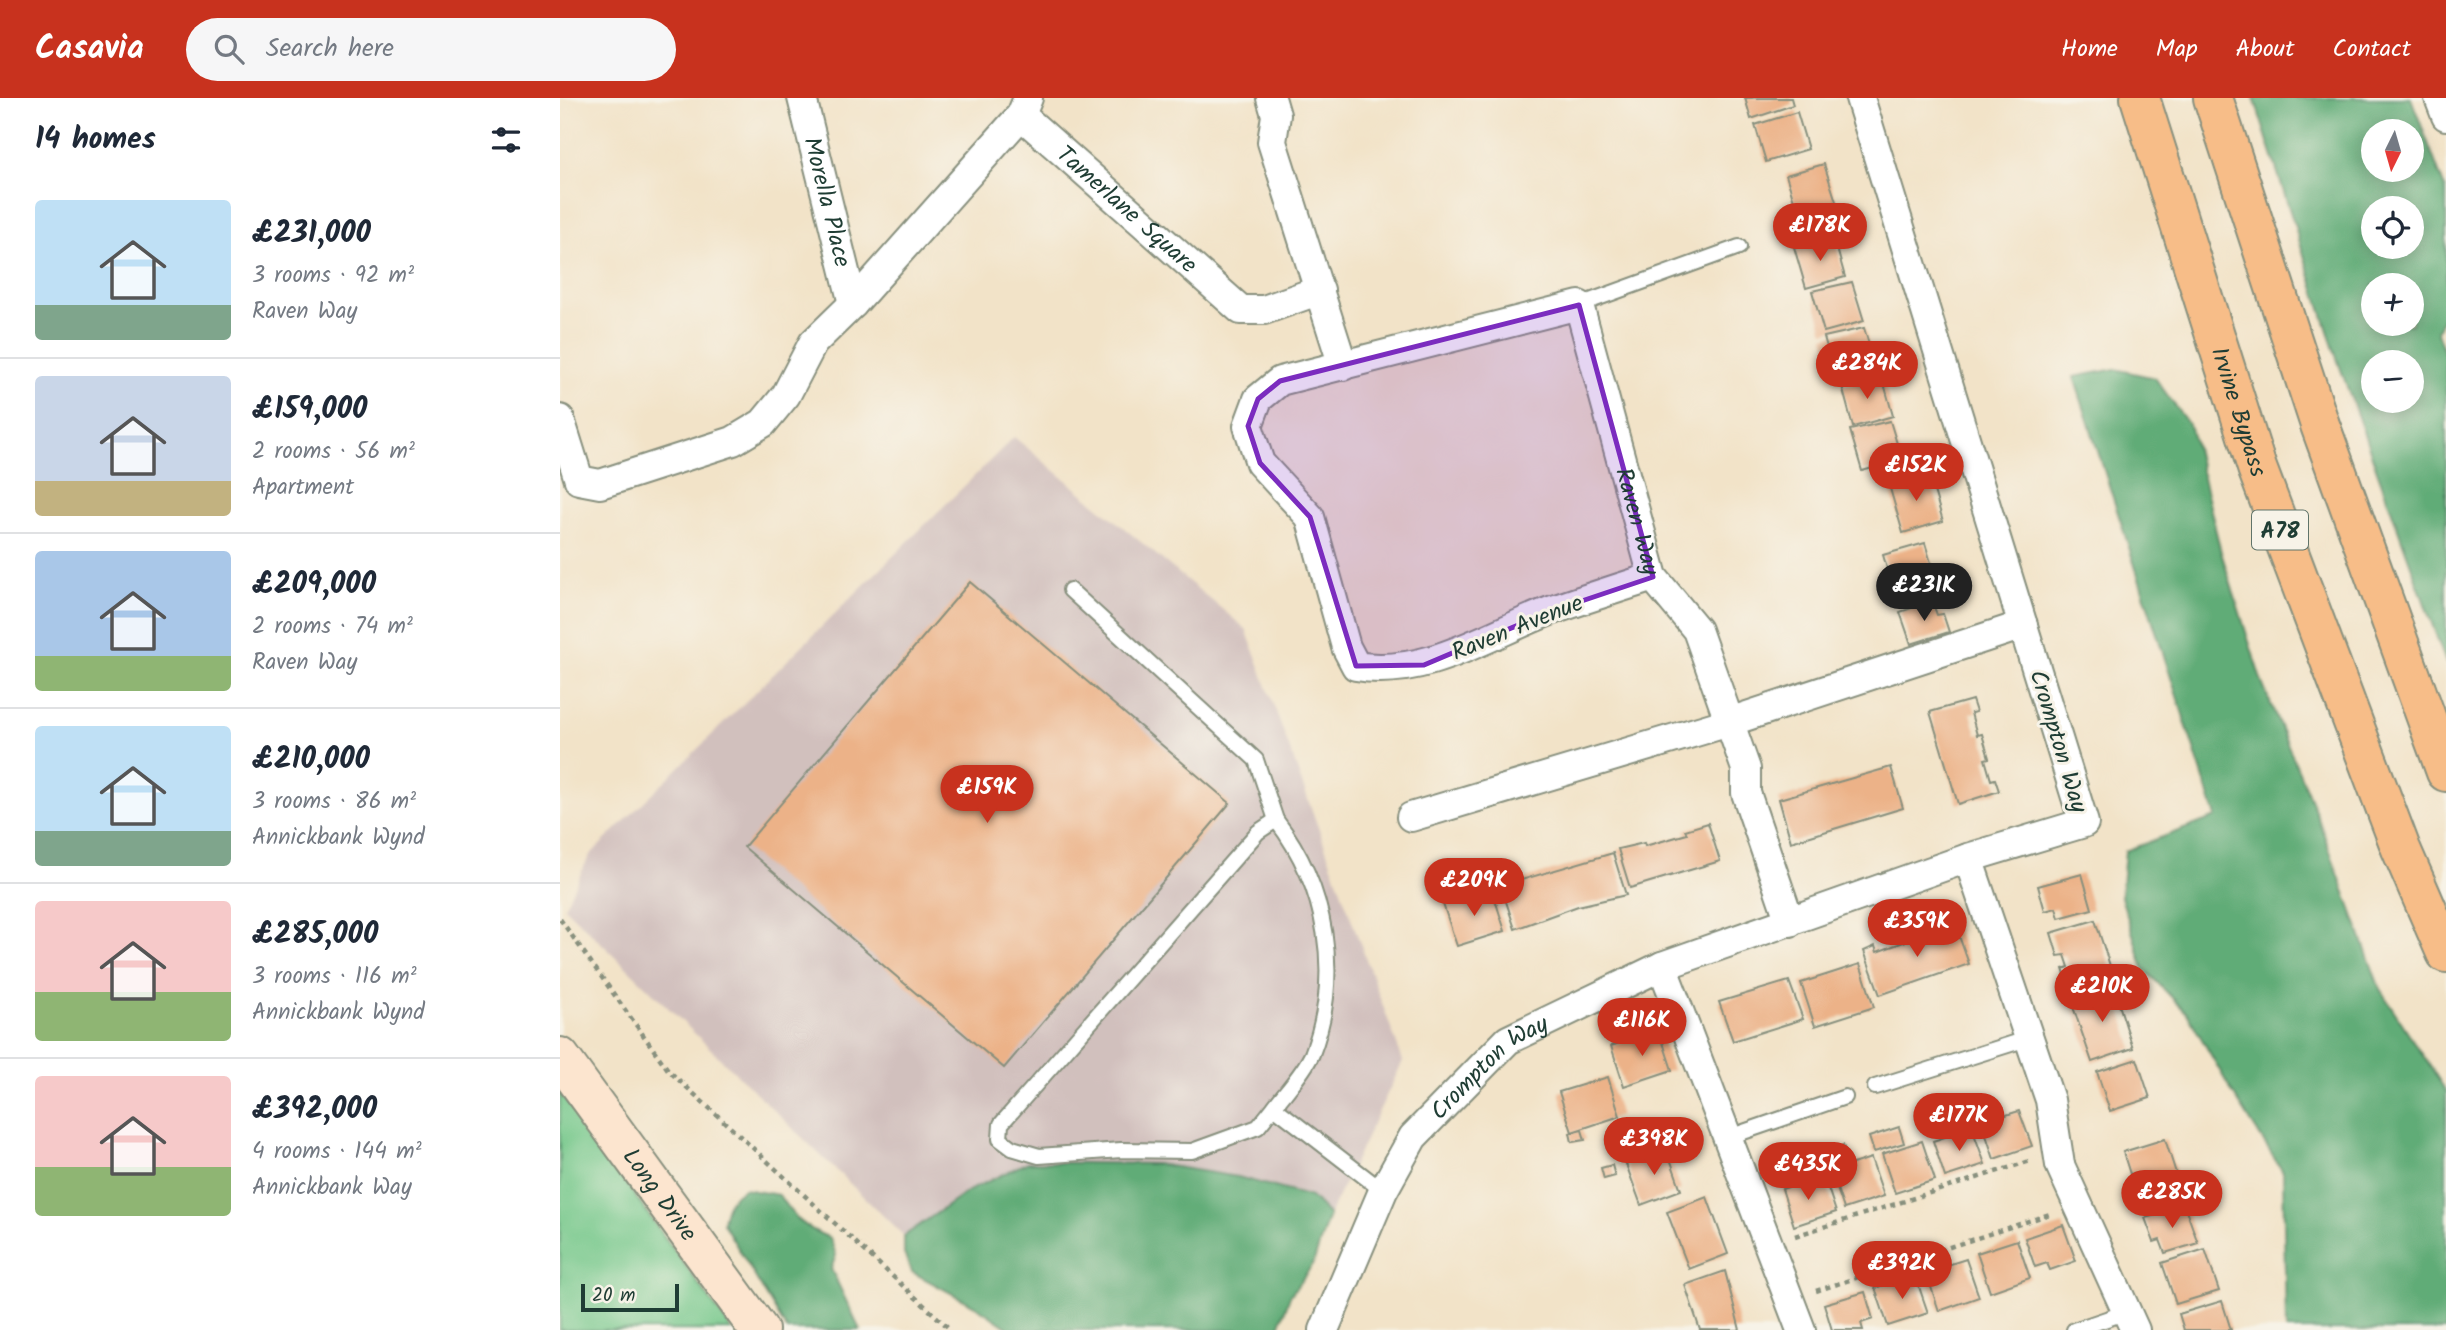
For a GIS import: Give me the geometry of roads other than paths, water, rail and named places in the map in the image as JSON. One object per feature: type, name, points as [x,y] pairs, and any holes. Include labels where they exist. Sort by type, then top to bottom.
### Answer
[{"type":"highway","name":"Irvine Bypass","points":[[2140,98],[2257,468],[2400,849],[2446,953]]},
{"type":"highway","points":[[2213,98],[2320,425],[2446,772]]},
{"type":"main road","name":"Long Drive","points":[[560,1057],[759,1330]]},
{"type":"street","name":"Morella Place","points":[[802,98],[853,304]]},
{"type":"street","name":"Crompton Way","points":[[1324,1330],[1383,1191],[1413,1137],[1508,1040],[1662,966],[1968,858],[2084,823],[1860,98]]},
{"type":"street","points":[[2439,98],[2446,116]]},
{"type":"street","points":[[1278,100],[1272,142],[1343,366],[1580,306]]},
{"type":"street","points":[[560,419],[579,480],[589,484],[600,484],[733,441],[763,423],[786,396],[813,343],[853,304],[1025,107]]},
{"type":"street","name":"Tamerlane Square","points":[[1025,107],[1241,310],[1264,310],[1320,290]]},
{"type":"street","name":"Raven Way","points":[[1580,306],[1653,577],[1697,630],[1746,769],[1746,793],[1790,922]]},
{"type":"street","name":"Raven Avenue","points":[[1343,366],[1280,382],[1258,399],[1248,426],[1260,463],[1310,517],[1346,647],[1356,666],[1378,670],[1424,664],[1549,612],[1653,577]]},
{"type":"street","points":[[1411,817],[1729,722],[2023,625]]},
{"type":"street","points":[[1968,858],[2050,1100],[2058,1152],[2078,1205],[2131,1321]]},
{"type":"street","points":[[1662,966],[1801,1330]]},
{"type":"lane","points":[[1580,306],[1739,247]]},
{"type":"lane","points":[[1070,590],[1256,760],[1276,820],[1292,841],[1317,899],[1328,939],[1327,995],[1311,1056],[1258,1126],[1192,1151],[1121,1150],[1039,1156],[1012,1148],[1000,1139],[1002,1124],[1258,832],[1276,820]]},
{"type":"lane","points":[[1875,1087],[2030,1038]]},
{"type":"lane","points":[[1726,1138],[1845,1097]]},
{"type":"lane","points":[[1274,1107],[1383,1191]]},
{"type":"lane","points":[[2074,1330],[2131,1321]]}]
